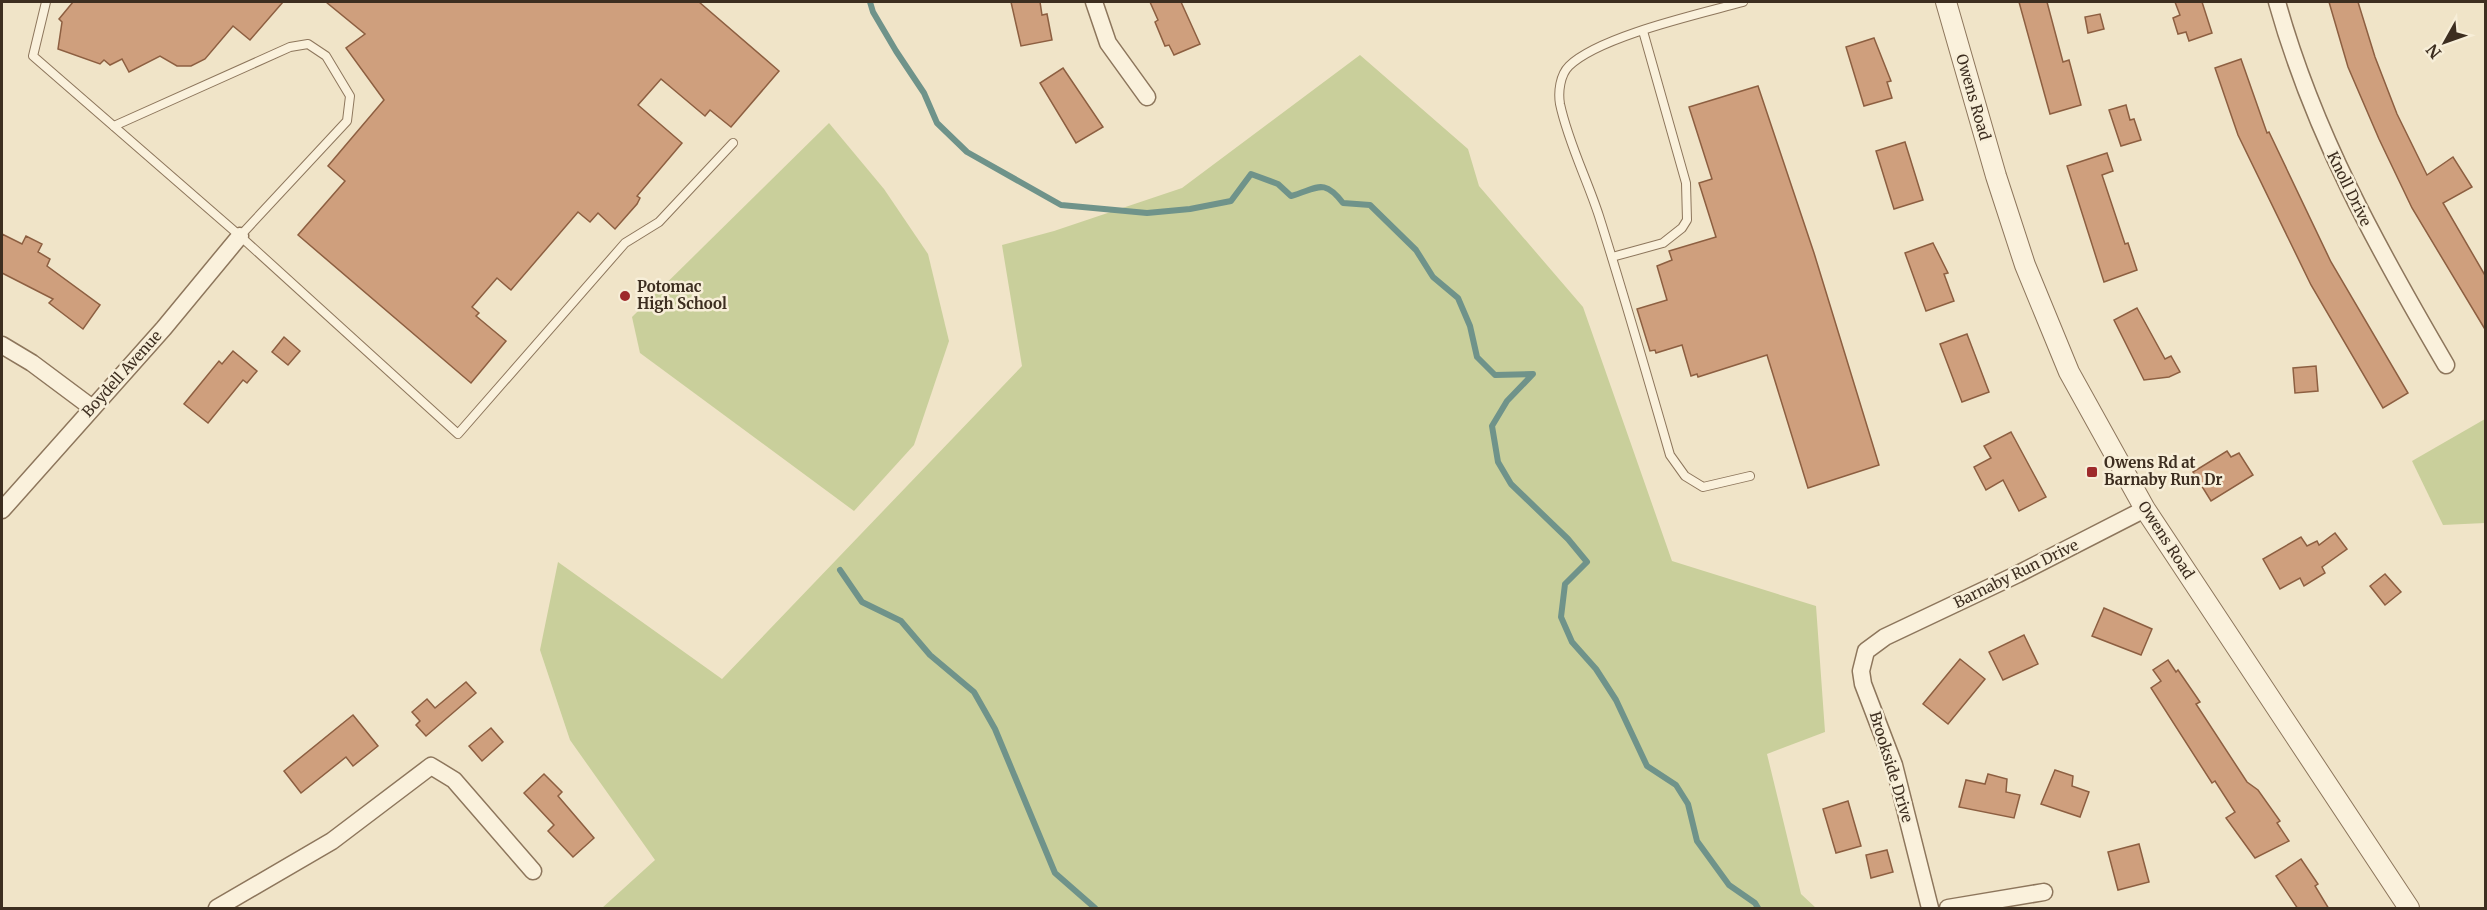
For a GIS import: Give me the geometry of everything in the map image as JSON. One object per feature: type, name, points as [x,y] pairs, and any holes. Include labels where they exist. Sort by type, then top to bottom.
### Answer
[{"type":"street","points":[[1094,2],[1108,43],[1147,97]]},
{"type":"street","name":"Owens Road","points":[[1946,2],[2025,265],[2069,372],[2145,509],[2409,909]]},
{"type":"street","name":"Knoll Drive","points":[[2277,2],[2292,55],[2347,187],[2446,365]]},
{"type":"street","name":"Boydell Avenue","points":[[2,510],[164,328],[240,236]]},
{"type":"street","points":[[2,345],[32,363],[92,407]]},
{"type":"street","name":"Barnaby Run Drive","points":[[1886,637],[2018,574],[2145,509]]},
{"type":"street","name":"Brookside Drive","points":[[1886,637],[1866,651],[1861,671],[1894,765],[1930,909]]},
{"type":"street","points":[[217,909],[332,841],[431,766],[454,780],[533,871]]},
{"type":"street","points":[[1948,909],[2044,892]]},
{"type":"lane","points":[[46,2],[33,56],[240,236],[458,434],[625,243],[659,222],[733,143]]},
{"type":"lane","points":[[1743,2],[1643,31],[1589,52],[1569,66],[1563,74],[1559,93],[1564,117],[1612,257],[1670,455],[1685,476],[1703,488],[1750,476]]},
{"type":"lane","points":[[1612,257],[1663,243],[1682,228],[1688,214],[1686,183],[1659,96],[1643,31]]},
{"type":"lane","points":[[114,126],[290,47],[308,44],[319,49],[342,79],[350,96],[347,121],[240,236]]},
{"type":"green space","points":[[1360,55],[1468,149],[1479,186],[1583,307],[1672,561],[1816,606],[1825,732],[1767,754],[1801,894],[1816,908],[602,908],[655,860],[570,740],[540,650],[558,562],[722,679],[1022,366],[1002,245],[1054,231],[1182,188]]},
{"type":"green space","points":[[829,123],[884,189],[928,254],[949,341],[914,445],[854,511],[640,353],[632,317]]},
{"type":"green space","points":[[2485,419],[2485,523],[2443,525],[2412,461]]},
{"type":"building","points":[[73,2],[283,2],[250,40],[233,26],[205,59],[191,66],[177,66],[160,56],[129,72],[122,59],[110,65],[104,60],[100,64],[58,49],[62,22],[59,19]]},
{"type":"building","points":[[326,2],[699,2],[779,71],[731,127],[710,110],[705,116],[661,79],[638,105],[682,143],[637,196],[640,198],[637,204],[615,229],[598,213],[590,222],[578,212],[511,290],[497,278],[472,307],[479,313],[476,316],[506,341],[471,383],[298,235],[345,181],[328,166],[384,100],[346,48],[365,34]]},
{"type":"building","points":[[1011,2],[1040,2],[1042,15],[1047,14],[1052,40],[1021,46]]},
{"type":"building","points":[[1150,2],[1181,2],[1200,44],[1174,55],[1169,45],[1165,46]]},
{"type":"building","points":[[2019,2],[2047,2],[2063,62],[2069,60],[2081,105],[2050,114]]},
{"type":"building","points":[[2175,2],[2202,2],[2212,33],[2189,41],[2186,32],[2178,34],[2173,18],[2180,15]]},
{"type":"building","points":[[2329,2],[2358,2],[2375,57],[2397,114],[2427,175],[2453,157],[2472,187],[2443,203],[2486,277],[2486,331],[2412,208],[2379,139],[2348,67]]},
{"type":"building","points":[[2100,14],[2104,29],[2088,33],[2085,17]]},
{"type":"building","points":[[1874,38],[1891,81],[1887,82],[1892,98],[1864,106],[1846,47]]},
{"type":"building","points":[[2241,59],[2267,133],[2269,132],[2331,262],[2408,393],[2383,408],[2311,285],[2238,135],[2215,68]]},
{"type":"building","points":[[1063,68],[1103,127],[1076,143],[1040,83]]},
{"type":"building","points":[[1758,86],[1814,253],[1879,465],[1808,488],[1767,355],[1698,377],[1697,374],[1691,376],[1682,345],[1656,353],[1655,350],[1650,351],[1637,309],[1667,300],[1657,266],[1672,260],[1669,251],[1716,237],[1699,183],[1712,179],[1689,107]]},
{"type":"building","points":[[2126,105],[2130,120],[2134,119],[2141,140],[2121,146],[2109,110]]},
{"type":"building","points":[[1905,142],[1923,200],[1894,209],[1876,151]]},
{"type":"building","points":[[2107,153],[2113,171],[2102,175],[2125,244],[2128,243],[2137,270],[2104,282],[2067,166]]},
{"type":"building","points":[[2,234],[22,244],[26,236],[42,244],[38,252],[50,259],[47,266],[100,305],[83,329],[49,303],[53,299],[2,273]]},
{"type":"building","points":[[1933,243],[1948,273],[1944,274],[1954,301],[1926,311],[1905,253]]},
{"type":"building","points":[[2137,308],[2165,359],[2171,356],[2180,372],[2169,377],[2144,380],[2114,320]]},
{"type":"building","points":[[1967,334],[1989,392],[1962,402],[1940,344]]},
{"type":"building","points":[[284,337],[300,351],[288,365],[272,352]]},
{"type":"building","points":[[233,351],[257,371],[247,383],[243,380],[208,423],[184,404],[219,361],[222,364]]},
{"type":"building","points":[[2316,366],[2318,391],[2295,393],[2293,368]]},
{"type":"building","points":[[2011,432],[2046,497],[2019,511],[2003,480],[1986,490],[1974,467],[1991,458],[1984,446]]},
{"type":"building","points":[[2227,451],[2231,457],[2239,453],[2253,475],[2211,501],[2193,472]]},
{"type":"building","points":[[2335,533],[2347,549],[2322,567],[2325,573],[2304,586],[2300,578],[2280,589],[2263,559],[2301,537],[2307,546],[2317,541],[2319,545]]},
{"type":"building","points":[[2385,574],[2401,592],[2385,605],[2370,586]]},
{"type":"building","points":[[2104,608],[2152,629],[2141,655],[2092,636]]},
{"type":"building","points":[[2024,635],[2038,664],[2003,680],[1989,652]]},
{"type":"building","points":[[1960,659],[1985,679],[1948,724],[1923,704]]},
{"type":"building","points":[[2168,660],[2176,672],[2178,670],[2200,702],[2196,704],[2247,782],[2258,790],[2280,821],[2277,823],[2289,841],[2255,858],[2226,818],[2235,812],[2215,781],[2212,783],[2151,688],[2161,681],[2153,670]]},
{"type":"building","points":[[466,682],[476,693],[426,736],[416,725],[420,721],[412,712],[427,699],[435,708]]},
{"type":"building","points":[[353,715],[378,746],[353,766],[346,757],[301,793],[284,771]]},
{"type":"building","points":[[491,728],[503,742],[482,761],[469,746]]},
{"type":"building","points":[[2055,770],[2073,776],[2072,786],[2089,792],[2080,817],[2041,804]]},
{"type":"building","points":[[544,774],[562,792],[558,796],[594,838],[573,857],[548,831],[554,825],[524,793]]},
{"type":"building","points":[[1988,774],[2007,779],[2006,792],[2020,795],[2014,818],[1959,807],[1966,780],[1985,784]]},
{"type":"building","points":[[1848,801],[1861,846],[1836,853],[1823,809]]},
{"type":"building","points":[[2139,844],[2149,882],[2118,890],[2108,852]]},
{"type":"building","points":[[1887,850],[1893,872],[1871,878],[1866,855]]},
{"type":"building","points":[[2301,859],[2318,884],[2315,886],[2329,909],[2298,909],[2276,876]]},
{"type":"waterway","points":[[870,2],[873,12],[896,51],[924,93],[937,123],[967,152],[1061,205],[1147,213],[1190,209],[1231,201],[1251,174],[1278,184],[1291,196],[1319,187],[1330,190],[1343,203],[1370,205],[1416,250],[1433,277],[1458,298],[1470,326],[1477,357],[1495,375],[1533,374],[1507,401],[1492,426],[1498,462],[1511,484],[1568,539],[1587,562],[1565,584],[1561,617],[1572,642],[1596,669],[1616,700],[1647,766],[1676,785],[1688,804],[1697,841],[1729,885],[1755,903],[1758,908]]},
{"type":"waterway","points":[[840,570],[862,602],[901,621],[930,655],[974,692],[995,729],[1055,873],[1095,908]]},
{"type":"place","name":"Potomac High School","points":[[625,296]]},
{"type":"place","name":"Owens Rd at Barnaby Run Dr","points":[[2092,472]]}]
